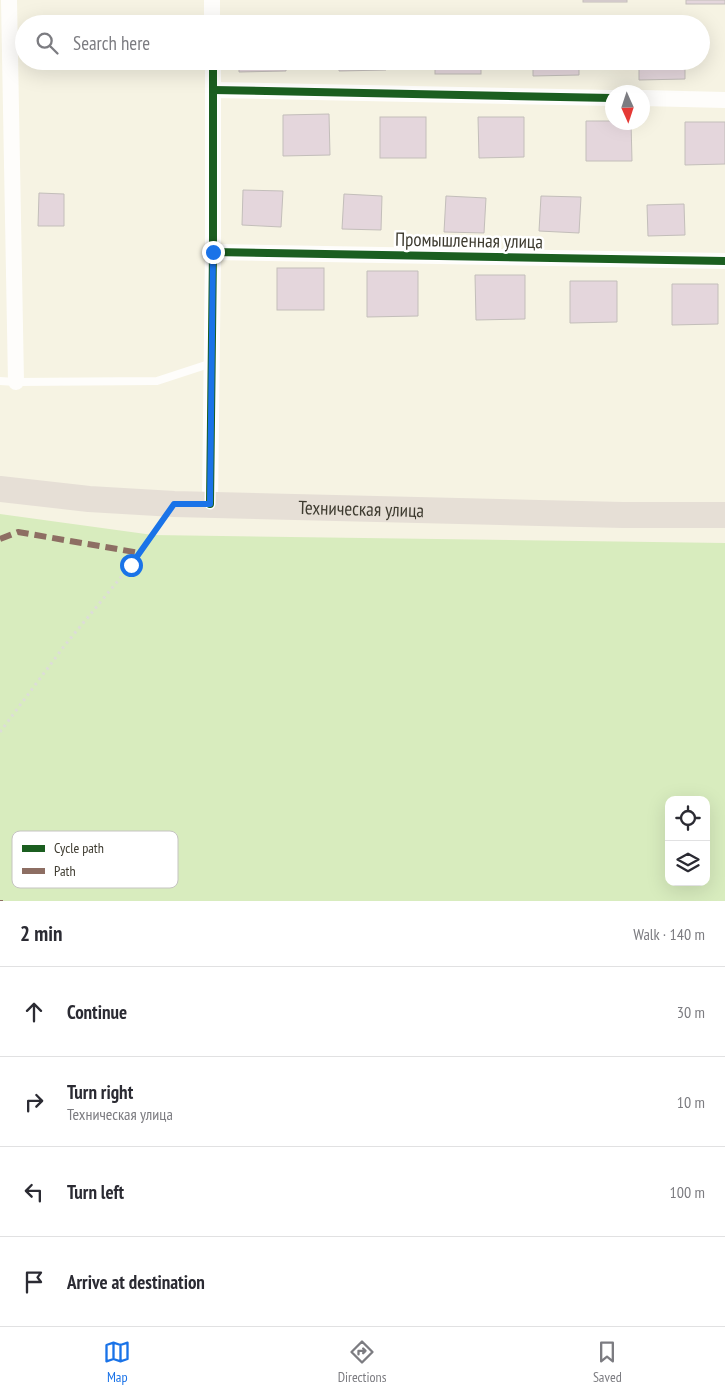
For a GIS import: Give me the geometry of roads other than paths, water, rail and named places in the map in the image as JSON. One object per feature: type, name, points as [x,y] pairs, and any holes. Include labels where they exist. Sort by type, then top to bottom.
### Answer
[{"type":"main road","name":"Техническая улица","points":[[0,489],[89,499],[174,504],[623,515],[725,515]]},
{"type":"street","points":[[8,382],[9,0]]},
{"type":"street","points":[[212,0],[212,15]]},
{"type":"street","points":[[210,504],[213,252],[212,70]]},
{"type":"street","points":[[212,90],[605,98]]},
{"type":"street","points":[[650,98],[725,100]]},
{"type":"street","name":"Промышленная улица","points":[[213,252],[725,261]]},
{"type":"lane","points":[[8,382],[157,381],[212,363]]}]
